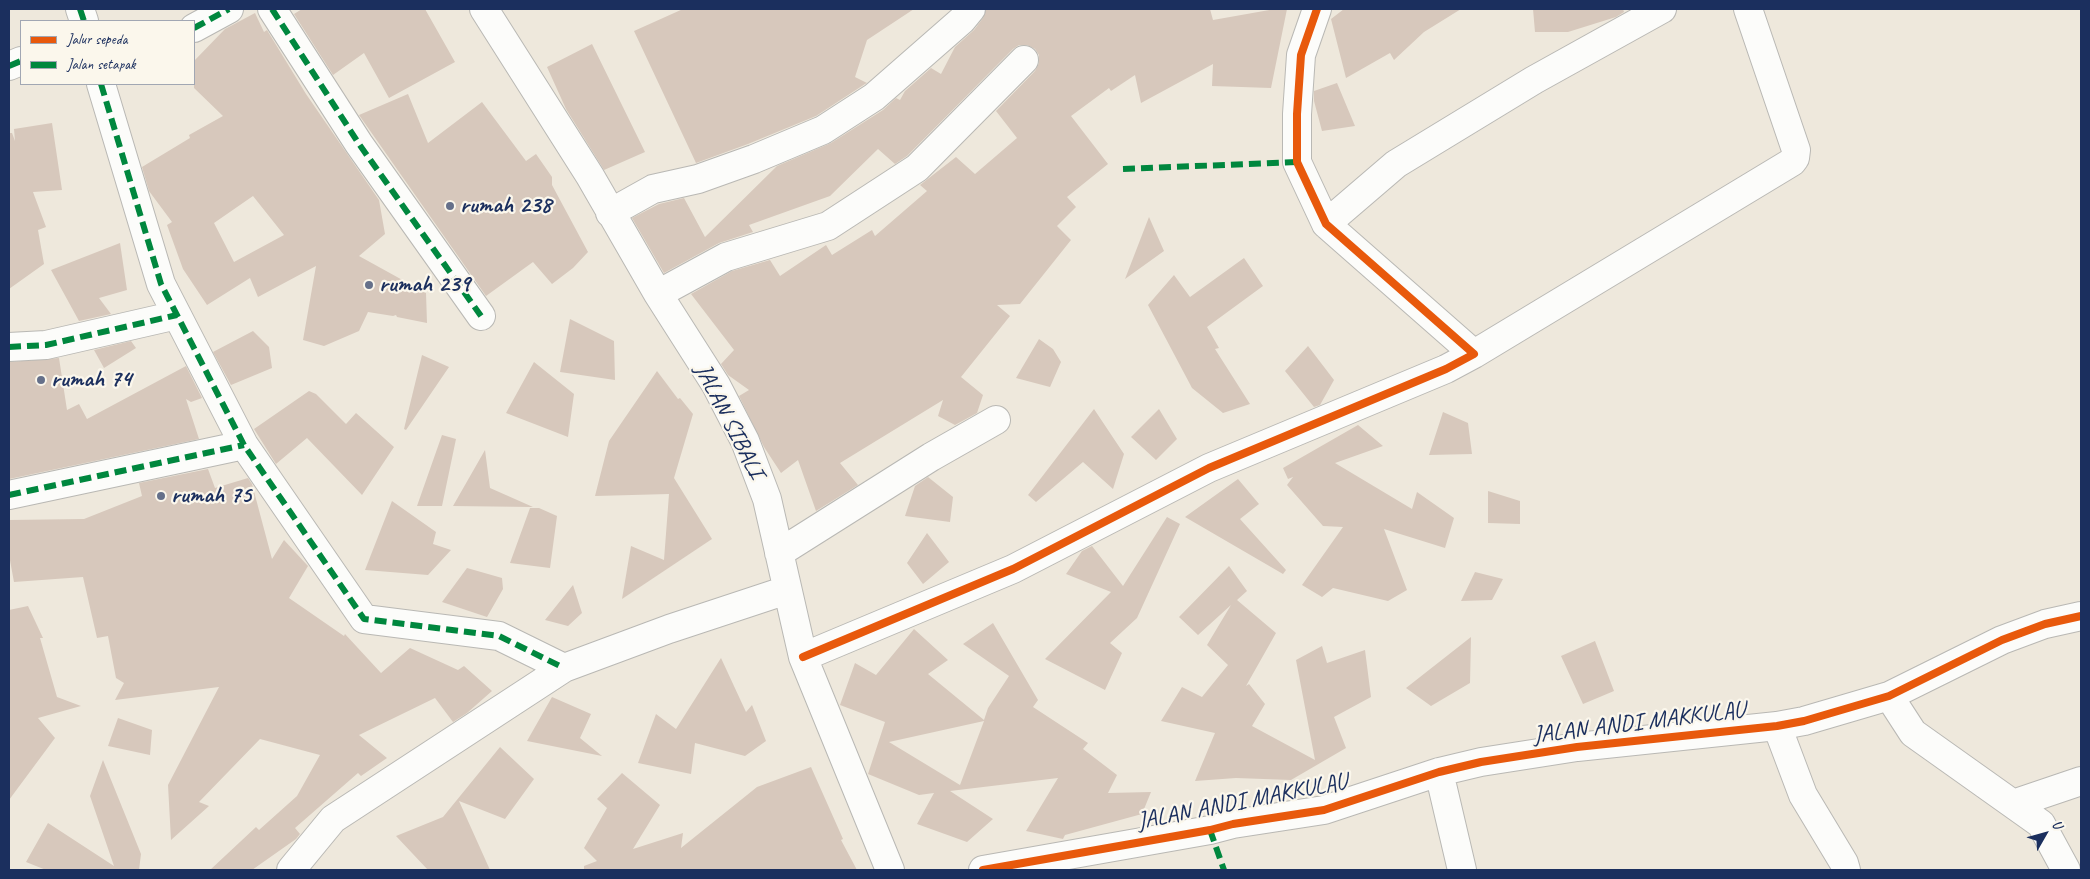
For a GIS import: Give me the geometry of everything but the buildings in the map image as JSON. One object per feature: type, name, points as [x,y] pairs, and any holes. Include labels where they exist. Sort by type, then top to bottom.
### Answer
[{"type":"street","points":[[195,27],[229,9]]},
{"type":"street","points":[[272,9],[360,144],[481,316]]},
{"type":"street","name":"JALAN SIBALI","points":[[484,9],[590,176],[658,294],[716,385],[745,441],[767,499],[803,657],[890,870]]},
{"type":"street","points":[[610,213],[654,189],[698,179],[823,130],[874,97],[962,20],[970,9]]},
{"type":"street","points":[[1317,9],[1301,55],[1296,162],[1326,224],[1474,354]]},
{"type":"street","points":[[1326,224],[1396,164],[1534,80],[1662,9]]},
{"type":"street","points":[[803,657],[1013,569],[1209,468],[1446,369],[1474,354],[1792,162],[1795,158],[1796,150],[1748,9]]},
{"type":"street","points":[[658,294],[726,257],[828,226],[917,168],[1024,60]]},
{"type":"street","points":[[101,85],[161,284],[244,446],[364,619],[500,636],[564,668]]},
{"type":"street","points":[[9,347],[46,345],[177,315]]},
{"type":"street","points":[[780,552],[931,457],[996,420]]},
{"type":"street","points":[[9,495],[244,446]]},
{"type":"street","points":[[291,870],[333,819],[564,668],[669,629],[787,590]]},
{"type":"street","name":"JALAN ANDI MAKKULAU","points":[[983,870],[1210,830],[1233,824],[1324,810],[1439,772],[1481,762],[1577,748],[1778,726],[1804,721],[1889,696],[2002,640],[2045,624],[2081,616]]},
{"type":"street","points":[[1889,696],[1913,733],[2041,824],[2066,870]]},
{"type":"street","points":[[1778,726],[1803,794],[1844,863],[1846,870]]},
{"type":"street","points":[[1439,772],[1462,870]]},
{"type":"street","points":[[2013,804],[2081,781]]},
{"type":"marked path","points":[[80,9],[84,20]]},
{"type":"marked path","points":[[195,27],[229,9]]},
{"type":"marked path","points":[[272,9],[359,144],[481,316]]},
{"type":"marked path","points":[[9,66],[20,61]]},
{"type":"marked path","points":[[101,85],[161,284],[244,445],[364,619],[499,636],[564,668]]},
{"type":"marked path","points":[[1123,169],[1297,162]]},
{"type":"marked path","points":[[9,347],[46,345],[177,315]]},
{"type":"marked path","points":[[9,495],[244,445]]},
{"type":"marked path","points":[[1210,830],[1224,870]]},
{"type":"cycle path","points":[[803,657],[1013,569],[1209,468],[1446,369],[1474,354],[1326,224],[1297,162],[1297,114],[1301,55],[1317,9]]},
{"type":"cycle path","points":[[983,870],[1210,830],[1233,824],[1324,810],[1439,772],[1481,762],[1577,747],[1777,726],[1804,721],[1889,696],[2002,640],[2045,624],[2081,616]]},
{"type":"place","name":"rumah 238","points":[[450,206]]},
{"type":"place","name":"rumah 239","points":[[369,285]]},
{"type":"place","name":"rumah 74","points":[[41,380]]},
{"type":"place","name":"rumah 75","points":[[161,496]]}]
